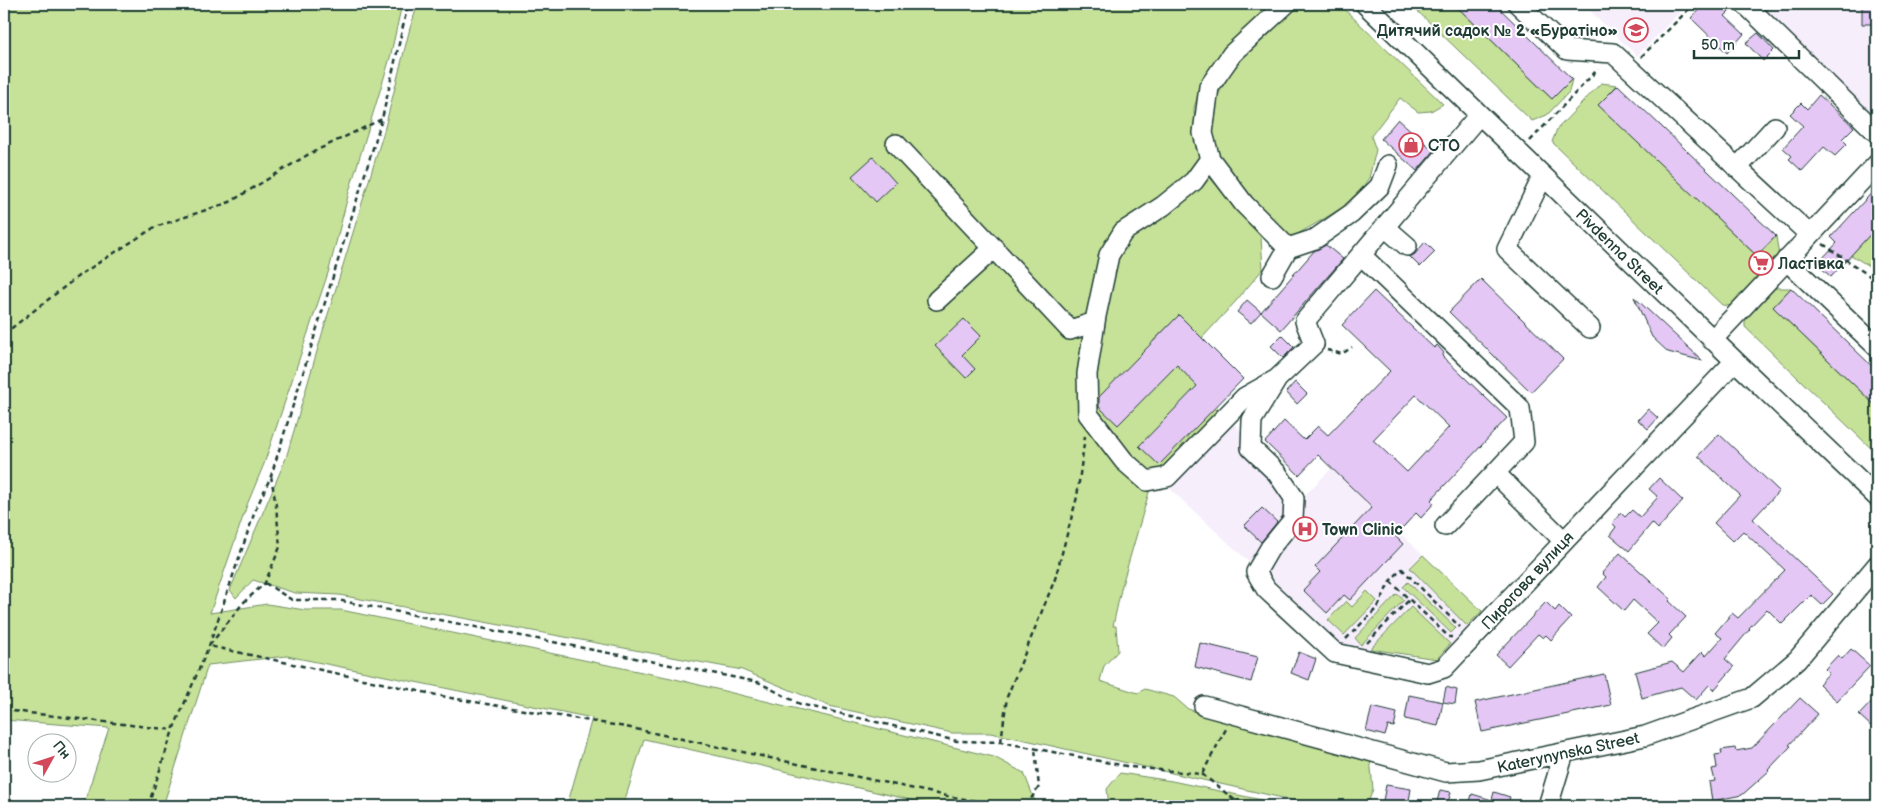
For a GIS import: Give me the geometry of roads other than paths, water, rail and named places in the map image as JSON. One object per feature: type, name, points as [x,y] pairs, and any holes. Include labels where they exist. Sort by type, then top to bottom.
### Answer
[{"type":"street","points":[[1286,4],[1232,54],[1209,87],[1203,133],[1210,159],[1244,204],[1288,248]]},
{"type":"street","name":"Pivdenna Street","points":[[1365,4],[1877,497]]},
{"type":"street","points":[[1518,4],[1567,50],[1612,53],[1810,235]]},
{"type":"street","points":[[1745,4],[1877,133]]},
{"type":"street","points":[[1210,159],[1194,181],[1163,206],[1123,232],[1109,255],[1095,322],[1087,374],[1088,414],[1124,461],[1146,481],[1168,477],[1245,397],[1277,379],[1314,344],[1305,321],[1479,115]]},
{"type":"street","points":[[1737,168],[1775,127]]},
{"type":"street","points":[[896,144],[1070,330],[1095,322]]},
{"type":"street","points":[[1712,340],[1877,164]]},
{"type":"street","points":[[1272,276],[1288,248],[1315,239],[1351,214],[1380,186],[1388,165]]},
{"type":"street","points":[[1543,176],[1506,249],[1590,328]]},
{"type":"street","points":[[1385,227],[1406,246]]},
{"type":"street","points":[[937,300],[994,248]]},
{"type":"street","points":[[1361,255],[1520,408],[1524,442],[1445,526]]},
{"type":"street","points":[[1786,260],[1877,347]]},
{"type":"street","name":"Пирогова вулиця","points":[[1277,379],[1252,420],[1251,448],[1278,473],[1294,498],[1293,520],[1270,548],[1256,572],[1266,589],[1335,652],[1428,673],[1444,668],[1734,361]]},
{"type":"street","points":[[1495,473],[1564,541]]},
{"type":"street","name":"Katerynynska Street","points":[[1204,706],[1446,772],[1479,770],[1564,753],[1645,736],[1752,698],[1797,660],[1877,565]]},
{"type":"street","points":[[1548,806],[1564,753]]},
{"type":"place","name":"Дитячий садок № 2 «Буратіно»","points":[[1636,30]]},
{"type":"place","name":"СТО","points":[[1411,145]]},
{"type":"place","name":"Ластівка","points":[[1761,263]]},
{"type":"place","name":"Town Clinic","points":[[1305,529]]}]
